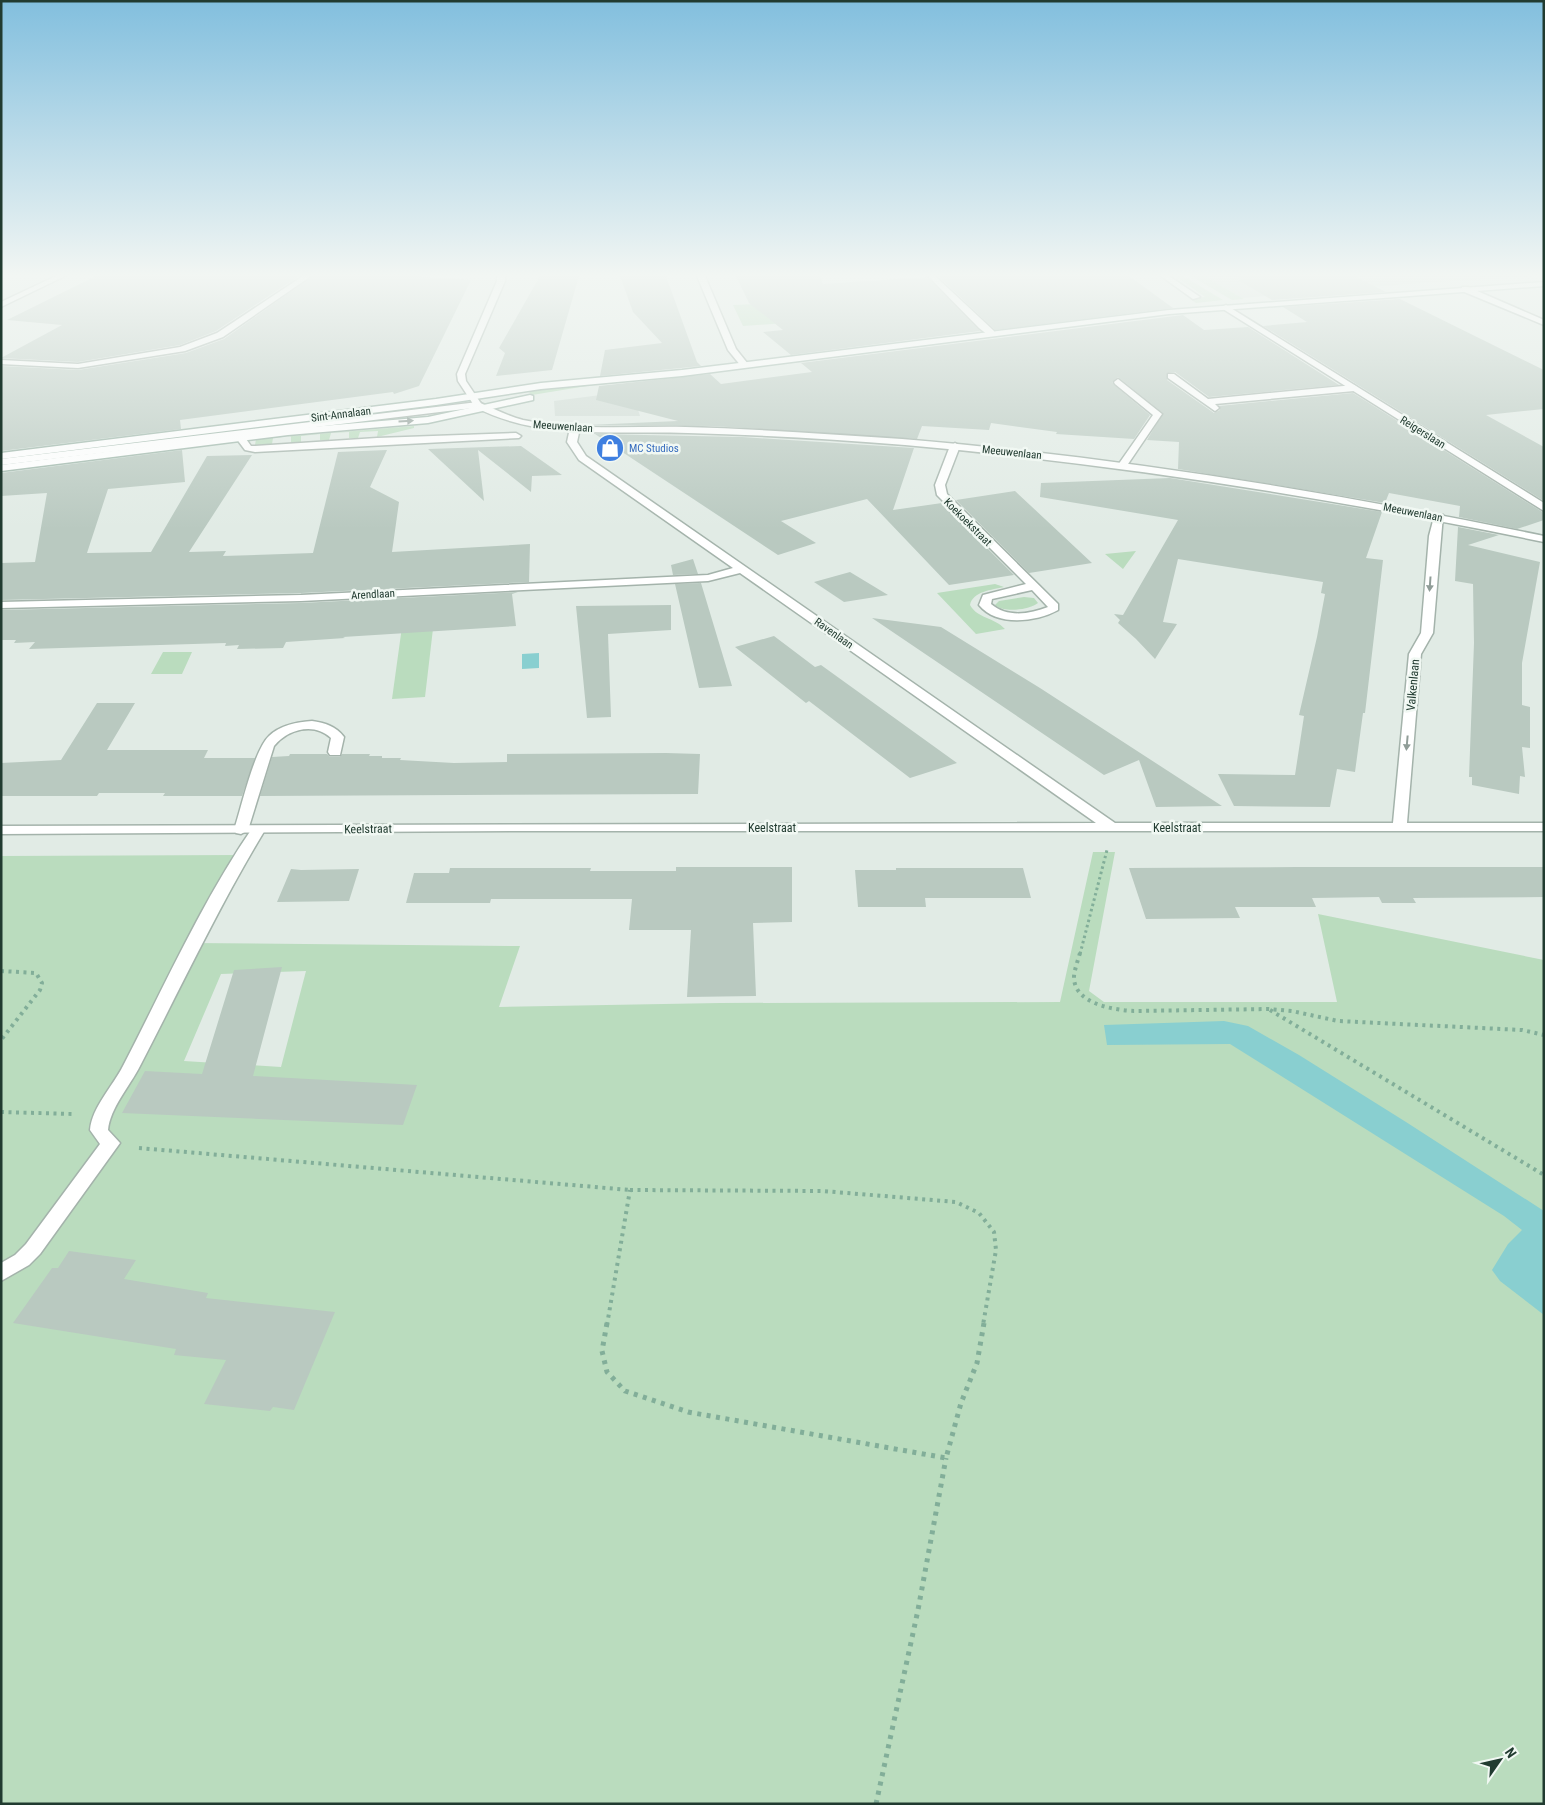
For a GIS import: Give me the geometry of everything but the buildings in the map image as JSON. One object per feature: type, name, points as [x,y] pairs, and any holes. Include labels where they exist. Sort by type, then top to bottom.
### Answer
[{"type":"street","points":[[1,362],[58,366],[86,365],[112,360]]},
{"type":"street","points":[[467,360],[461,374],[462,381],[478,404]]},
{"type":"street","points":[[741,360],[744,364]]},
{"type":"street","name":"Sint-Annalaan","points":[[1,468],[330,427],[428,420],[541,386],[682,372],[773,360]]},
{"type":"street","name":"Reigerslaan","points":[[1310,360],[1544,508]]},
{"type":"street","name":"Sint-Annalaan","points":[[5,461],[541,396],[682,372]]},
{"type":"street","points":[[1171,376],[1218,411]]},
{"type":"street","points":[[1118,382],[1158,414],[1123,465]]},
{"type":"street","points":[[1206,402],[1354,388]]},
{"type":"street","name":"Sint-Annalaan","points":[[1,456],[478,404]]},
{"type":"street","name":"Meeuwenlaan","points":[[478,404],[508,419],[535,425],[575,428],[794,434],[954,446],[1123,465],[1297,491],[1439,517],[1544,539]]},
{"type":"street","name":"Ravenlaan","points":[[575,428],[572,442],[582,458],[744,569],[1113,828]]},
{"type":"street","points":[[240,438],[248,448],[255,449],[377,441],[516,436]]},
{"type":"street","name":"Koekoekstraat","points":[[954,446],[940,485],[942,495],[1054,606],[1052,609],[1012,617],[995,613],[985,605],[987,597],[993,594],[1028,588],[1031,584]]},
{"type":"street","name":"Valkenlaan","points":[[1400,827],[1415,654],[1427,633],[1434,536],[1439,517]]},
{"type":"street","name":"Arendlaan","points":[[1,604],[301,598],[708,578],[744,569]]},
{"type":"street","points":[[1,1273],[22,1260],[33,1249],[111,1143],[103,1137],[99,1130],[102,1115],[126,1077],[228,879],[250,830],[268,745],[277,734],[308,726],[327,728],[338,737],[335,752]]},
{"type":"street","name":"Keelstraat","points":[[1,830],[511,827],[1544,827]]},
{"type":"path","points":[[1113,828],[1074,977],[1077,988],[1093,1002],[1117,1010],[1269,1009],[1292,1011],[1338,1021],[1522,1030],[1544,1035]]},
{"type":"path","points":[[1,970],[36,973],[42,983],[40,990],[1,1040]]},
{"type":"path","points":[[1269,1009],[1544,1176]]},
{"type":"path","points":[[1,1112],[102,1115]]},
{"type":"path","points":[[111,1143],[123,1146],[253,1158],[630,1190],[823,1191],[956,1202],[979,1213],[994,1232],[996,1250],[977,1363],[961,1403],[946,1458],[918,1610],[876,1804]]},
{"type":"path","points":[[630,1190],[602,1351],[607,1372],[625,1390],[688,1412],[946,1458]]},
{"type":"shaded area","points":[[632,391],[640,416],[555,416],[554,401]]},
{"type":"green space","points":[[593,385],[532,395],[528,391]]},
{"type":"green space","points":[[414,426],[414,428],[377,437],[378,431],[360,432],[358,438],[349,438],[349,432],[331,433],[329,440],[320,440],[320,434],[301,436],[301,442],[291,443],[291,436]]},
{"type":"green space","points":[[287,436],[273,438],[272,444],[255,445],[256,439]]},
{"type":"green space","points":[[1136,551],[1123,569],[1105,554]]},
{"type":"green space","points":[[995,584],[1004,587],[979,594],[972,600],[970,605],[977,613],[996,622],[1005,629],[976,634],[937,593]]},
{"type":"green space","points":[[1024,597],[1034,598],[1038,603],[1016,610],[1004,609],[995,605],[999,601]]},
{"type":"green space","points":[[436,603],[425,697],[392,699],[405,605]]},
{"type":"green space","points":[[163,652],[192,652],[182,674],[151,674]]},
{"type":"green space","points":[[1093,852],[1115,852],[1089,991],[1104,1002],[1337,1002],[1318,914],[1544,960],[1544,1804],[1,1804],[1,856],[239,855],[189,943],[520,946],[499,1007],[720,1003],[1060,1002]],"holes":[[[306,971],[281,1067],[184,1061],[221,974]]]},
{"type":"water","points":[[539,653],[539,668],[522,669],[522,654]]},
{"type":"water","points":[[1224,1021],[1248,1026],[1299,1055],[1544,1211],[1544,1315],[1500,1281],[1492,1270],[1508,1244],[1522,1230],[1504,1216],[1230,1044],[1107,1045],[1104,1025]]},
{"type":"place","name":"MC Studios","points":[[610,448]]}]
